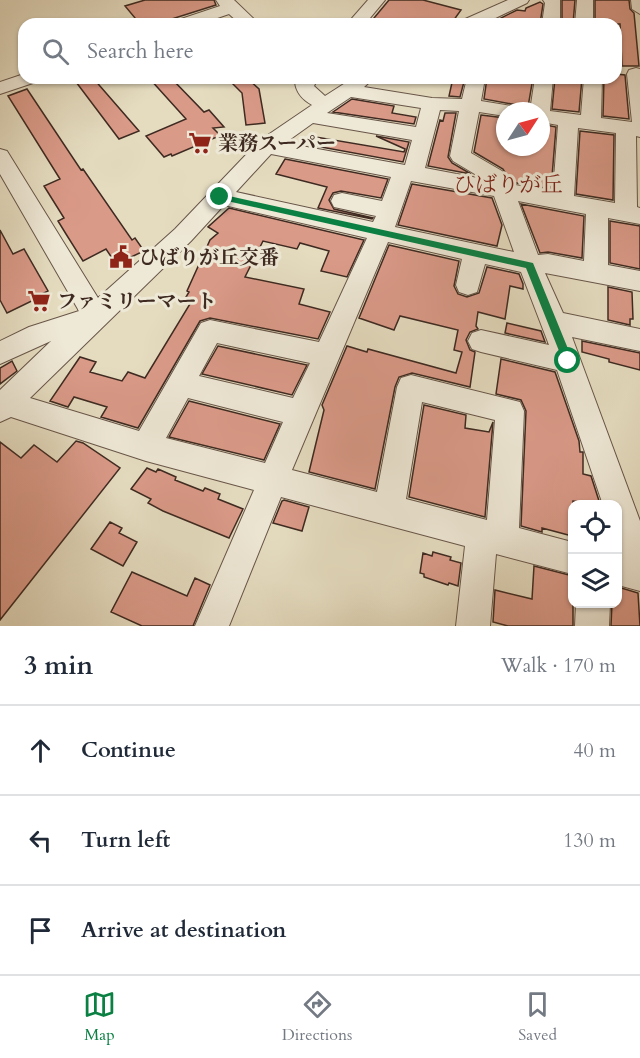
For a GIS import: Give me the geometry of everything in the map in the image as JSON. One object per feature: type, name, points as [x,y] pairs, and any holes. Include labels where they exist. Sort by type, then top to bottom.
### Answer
[{"type":"street","points":[[361,18],[377,0]]},
{"type":"street","points":[[491,13],[520,0]]},
{"type":"street","points":[[551,0],[553,1],[551,18]]},
{"type":"street","points":[[584,18],[585,0]]},
{"type":"street","points":[[197,18],[228,4],[243,18]]},
{"type":"street","points":[[266,146],[633,215],[638,74],[622,72]]},
{"type":"street","points":[[0,88],[18,82]]},
{"type":"street","points":[[304,84],[305,91],[317,110]]},
{"type":"street","points":[[355,84],[266,146],[220,197],[3,406],[273,481],[568,557]]},
{"type":"street","points":[[475,84],[460,156],[494,176],[503,190],[530,265],[554,322],[640,566]]},
{"type":"street","points":[[541,102],[543,84]]},
{"type":"street","points":[[591,123],[593,84]]},
{"type":"street","points":[[345,90],[432,104],[496,109]]},
{"type":"street","points":[[212,626],[301,413],[408,173],[424,135],[432,104]]},
{"type":"street","points":[[317,110],[424,135]]},
{"type":"street","points":[[550,117],[635,126]]},
{"type":"street","points":[[563,202],[568,120]]},
{"type":"street","points":[[0,156],[95,316]]},
{"type":"street","points":[[220,197],[385,221]]},
{"type":"street","points":[[342,201],[385,221],[475,253],[530,265],[548,263],[640,281]]},
{"type":"street","points":[[596,273],[597,208]]},
{"type":"street","points":[[468,285],[475,253]]},
{"type":"street","points":[[0,353],[38,335],[95,316]]},
{"type":"street","points":[[554,322],[640,340]]},
{"type":"street","points":[[146,447],[210,331],[329,354]]},
{"type":"street","points":[[481,341],[568,361]]},
{"type":"street","points":[[181,384],[301,413]]},
{"type":"street","points":[[389,510],[411,387],[510,411],[492,537],[473,626]]},
{"type":"street","points":[[622,570],[640,574]]},
{"type":"street","points":[[592,626],[593,608]]},
{"type":"building","points":[[145,0],[214,0],[216,5],[175,18],[135,18],[125,6]]},
{"type":"building","points":[[389,0],[423,0],[461,10],[455,18],[374,18]]},
{"type":"building","points":[[562,0],[575,0],[574,18],[562,18]]},
{"type":"building","points":[[595,0],[629,0],[630,9],[634,13],[639,66],[622,66],[622,18],[595,18]]},
{"type":"building","points":[[540,2],[543,4],[541,18],[501,18],[517,10],[525,11],[526,8]]},
{"type":"building","points":[[622,75],[625,75],[629,119],[603,116],[604,84],[622,84]]},
{"type":"building","points":[[78,84],[98,84],[139,131],[119,139]]},
{"type":"building","points":[[154,84],[177,84],[204,112],[209,110],[224,127],[213,128],[219,134],[217,137],[172,156],[171,154],[164,157],[146,136],[186,119]]},
{"type":"building","points":[[233,84],[254,84],[259,89],[265,123],[246,125],[242,93]]},
{"type":"building","points":[[452,84],[463,84],[460,97],[449,96]]},
{"type":"building","points":[[486,84],[532,84],[529,102],[500,102],[484,99]]},
{"type":"building","points":[[554,84],[581,84],[579,112],[552,109]]},
{"type":"building","points":[[27,89],[81,170],[83,169],[132,240],[135,238],[144,251],[131,257],[133,260],[118,267],[106,249],[83,261],[66,234],[58,221],[64,218],[44,186],[60,179],[8,96]]},
{"type":"building","points":[[352,99],[394,106],[392,113],[416,117],[414,124],[333,112]]},
{"type":"building","points":[[445,113],[456,113],[448,157],[452,163],[471,174],[428,166],[440,120],[443,121]]},
{"type":"building","points":[[481,115],[496,117],[496,156],[550,156],[550,126],[556,127],[551,189],[511,182],[503,169],[474,152]]},
{"type":"building","points":[[580,131],[614,135],[613,200],[576,194]]},
{"type":"building","points":[[376,136],[409,142],[403,162],[310,145],[316,137],[404,152],[405,149]]},
{"type":"building","points":[[285,159],[388,179],[381,198],[341,191],[333,193],[329,200],[334,209],[373,218],[318,208],[327,187],[276,174]]},
{"type":"building","points":[[412,184],[492,198],[502,225],[497,246],[398,225]]},
{"type":"building","points":[[521,204],[584,216],[582,258],[548,252],[540,253]]},
{"type":"building","points":[[229,208],[364,240],[347,277],[321,271],[329,251],[300,243],[297,249],[263,241],[245,277],[304,289],[299,304],[330,312],[318,339],[210,318],[200,321],[138,428],[101,417],[107,407],[74,397],[68,407],[50,401],[80,357],[96,362],[90,372],[122,381],[128,372],[145,378],[193,299],[186,297],[189,292],[187,291],[210,240],[218,233],[208,227]]},
{"type":"building","points":[[610,221],[640,226],[640,269],[610,263]]},
{"type":"building","points":[[0,230],[13,254],[24,249],[48,291],[7,313],[0,300]]},
{"type":"building","points":[[389,245],[459,261],[454,286],[458,294],[467,297],[479,293],[487,267],[519,274],[523,289],[510,286],[505,319],[478,312],[476,326],[478,329],[470,332],[466,340],[470,350],[475,352],[470,387],[412,373],[399,377],[395,387],[375,489],[309,472],[324,410],[322,405],[347,346],[367,352],[368,349],[456,373],[462,352],[454,350],[458,330],[400,316],[394,330],[359,318]]},
{"type":"building","points":[[608,287],[632,292],[633,319],[630,319],[630,325],[608,320]]},
{"type":"building","points":[[507,323],[541,331],[545,342],[505,333]]},
{"type":"building","points":[[582,341],[640,353],[640,370],[582,352]]},
{"type":"building","points":[[218,346],[307,365],[292,395],[202,374]]},
{"type":"building","points":[[501,359],[555,372],[579,441],[580,452],[583,452],[583,474],[591,476],[599,500],[568,500],[568,535],[542,528],[542,532],[521,526],[526,411],[521,400],[496,394]]},
{"type":"building","points":[[12,361],[17,371],[0,384],[0,368]]},
{"type":"building","points":[[189,401],[280,424],[264,460],[169,437]]},
{"type":"building","points":[[424,405],[466,415],[465,428],[489,432],[493,422],[485,517],[409,497]]},
{"type":"building","points":[[76,441],[83,443],[120,468],[0,620],[0,442],[21,458],[34,445],[57,462]]},
{"type":"building","points":[[147,468],[156,472],[158,469],[176,477],[175,480],[203,491],[205,488],[220,494],[218,499],[243,509],[229,538],[163,511],[148,503],[151,499],[131,489]]},
{"type":"building","points":[[284,500],[309,507],[302,531],[273,523]]},
{"type":"building","points":[[110,522],[122,528],[119,533],[137,542],[123,566],[91,549]]},
{"type":"building","points":[[433,552],[451,557],[450,560],[461,563],[458,586],[424,577],[424,574],[420,573],[423,553],[432,556]]},
{"type":"building","points":[[534,566],[568,575],[568,608],[573,608],[573,626],[508,626],[493,622],[495,590],[532,599]]},
{"type":"building","points":[[132,572],[187,596],[195,578],[210,585],[193,626],[142,626],[111,612]]},
{"type":"building","points":[[622,588],[638,593],[640,626],[611,626],[612,608],[622,608]]},
{"type":"place","name":"業務スーパー","points":[[200,143]]},
{"type":"place","name":"ひばりが丘交番","points":[[121,257]]},
{"type":"place","name":"ファミリーマート","points":[[39,301]]},
{"type":"district","name":"ひばりが丘","points":[[508,184]]},
{"type":"route","points":[[220,197],[530,265],[568,361]]}]
